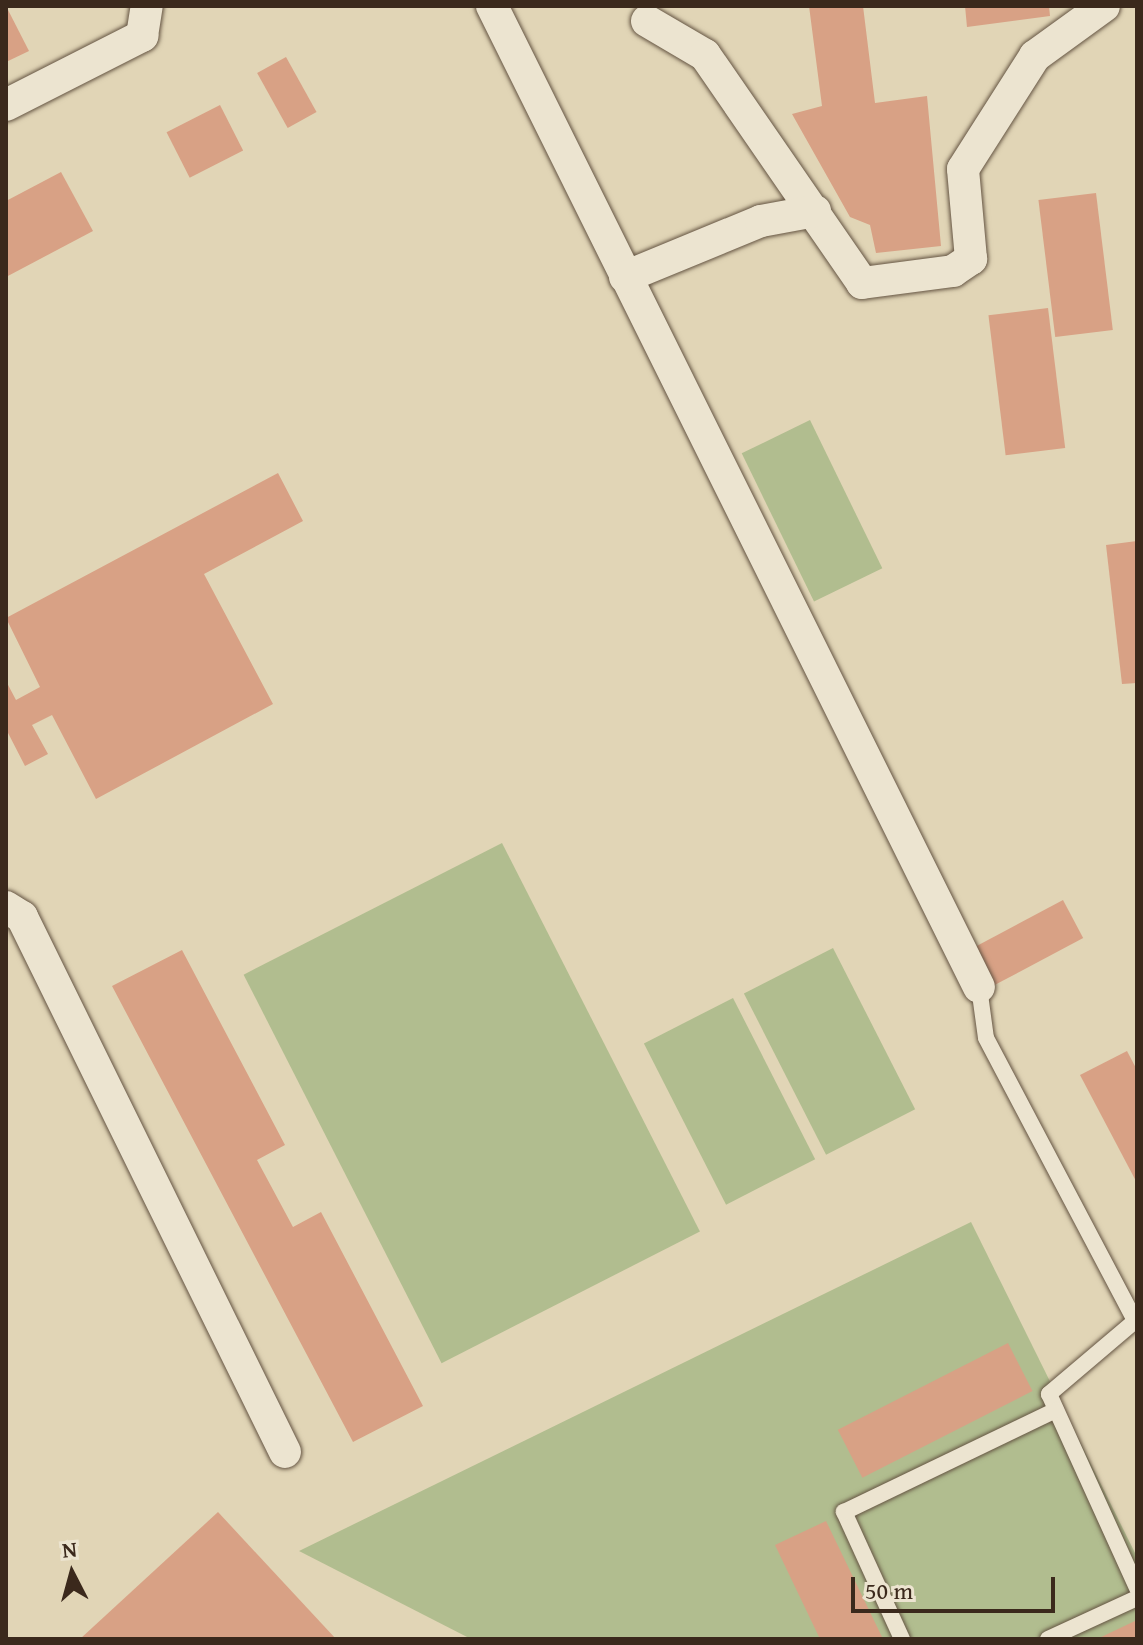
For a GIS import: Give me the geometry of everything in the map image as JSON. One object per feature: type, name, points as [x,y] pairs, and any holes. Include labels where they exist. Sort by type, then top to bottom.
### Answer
[{"type":"street","points":[[6,105],[142,36],[147,6]]},
{"type":"street","points":[[492,6],[979,987]]},
{"type":"street","points":[[647,21],[705,55],[862,283],[953,271],[971,259],[963,169],[1035,56],[1104,6]]},
{"type":"street","points":[[625,277],[761,221],[815,211]]},
{"type":"street","points":[[6,907],[22,917],[285,1452]]},
{"type":"lane","points":[[979,987],[986,1038],[1135,1321],[1049,1394],[1137,1588]]},
{"type":"lane","points":[[902,1639],[844,1512],[1056,1410]]},
{"type":"lane","points":[[1048,1639],[1137,1598]]},
{"type":"green space","points":[[810,420],[882,568],[814,602],[742,453]]},
{"type":"green space","points":[[502,843],[700,1231],[442,1363],[244,975]]},
{"type":"green space","points":[[833,948],[915,1109],[826,1155],[744,993]]},
{"type":"green space","points":[[733,998],[815,1159],[726,1205],[644,1043]]},
{"type":"green space","points":[[971,1222],[1137,1557],[1137,1639],[471,1639],[299,1551]]},
{"type":"building","points":[[6,6],[29,51],[6,62]]},
{"type":"building","points":[[809,6],[863,6],[875,103],[927,96],[941,246],[876,253],[870,225],[850,217],[792,114],[822,106]]},
{"type":"building","points":[[965,6],[1049,6],[1050,16],[967,27]]},
{"type":"building","points":[[286,57],[317,112],[288,128],[257,73]]},
{"type":"building","points":[[220,105],[243,150],[190,178],[167,132]]},
{"type":"building","points":[[61,172],[93,231],[6,277],[6,201]]},
{"type":"building","points":[[1096,193],[1113,330],[1055,337],[1038,200]]},
{"type":"building","points":[[1048,308],[1065,448],[1006,455],[988,315]]},
{"type":"building","points":[[278,473],[303,521],[204,574],[273,704],[96,799],[52,715],[32,725],[48,754],[25,766],[6,729],[6,681],[16,700],[40,687],[6,618]]},
{"type":"building","points":[[1137,541],[1137,683],[1122,684],[1106,545]]},
{"type":"building","points":[[1063,900],[1083,938],[993,986],[973,948]]},
{"type":"building","points":[[182,950],[285,1145],[257,1160],[293,1227],[321,1212],[423,1406],[353,1442],[112,986]]},
{"type":"building","points":[[1127,1051],[1137,1070],[1137,1183],[1080,1075]]},
{"type":"building","points":[[1008,1343],[1033,1391],[862,1478],[838,1430]]},
{"type":"building","points":[[218,1512],[336,1639],[80,1639]]},
{"type":"building","points":[[826,1521],[883,1639],[820,1639],[775,1545]]},
{"type":"building","points":[[1137,1620],[1137,1639],[1097,1639]]}]
